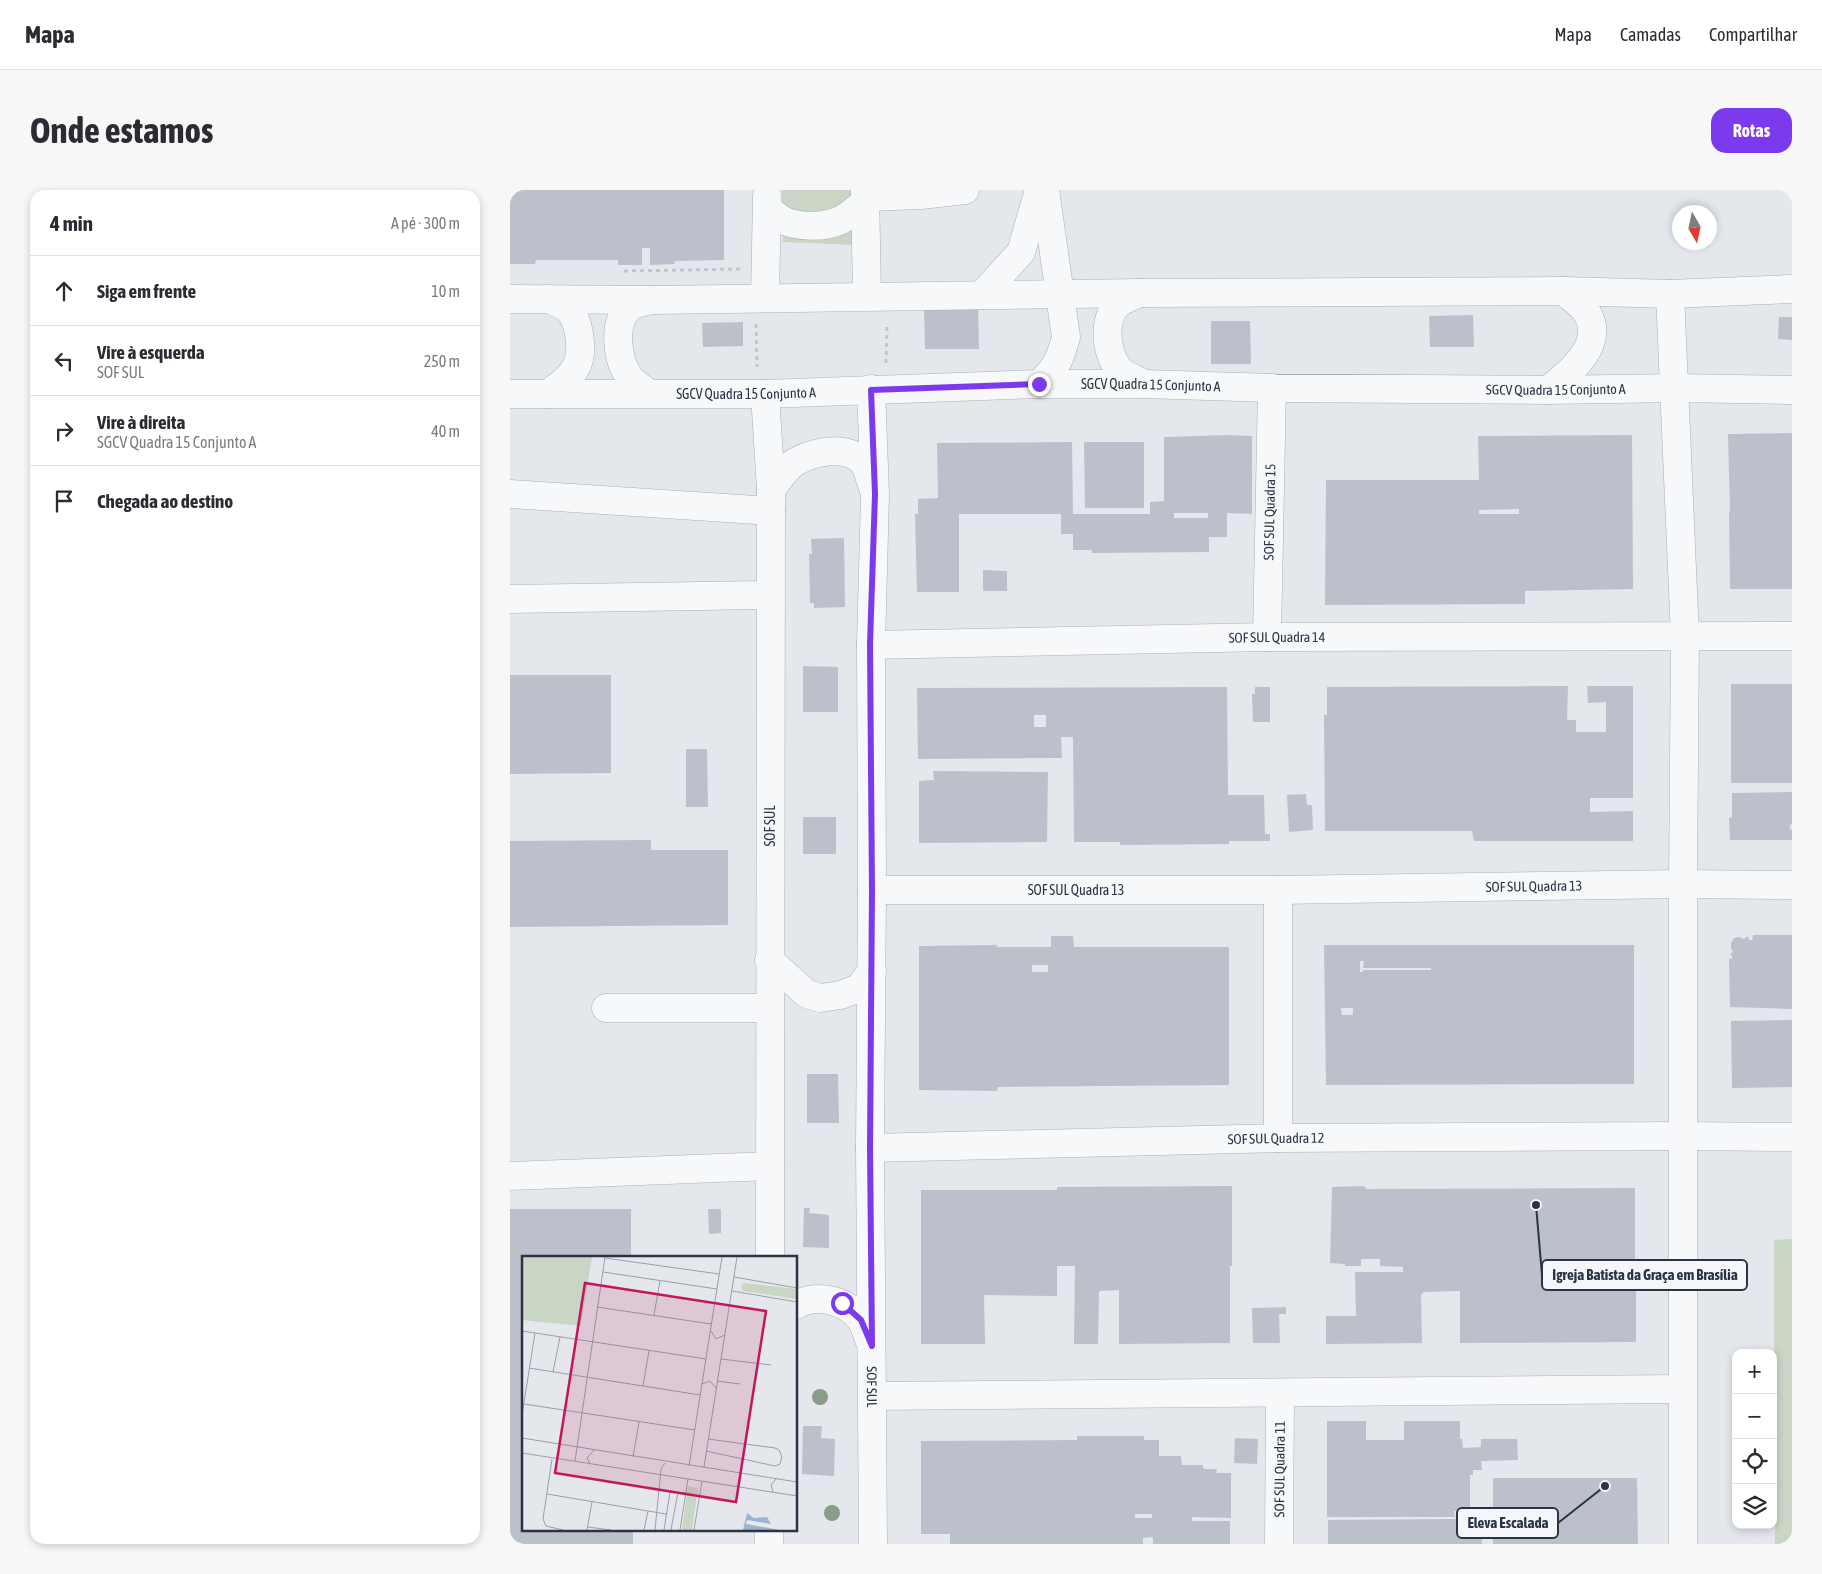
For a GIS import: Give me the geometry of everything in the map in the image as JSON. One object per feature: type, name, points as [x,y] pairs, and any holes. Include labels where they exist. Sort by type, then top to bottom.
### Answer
[{"type":"street","points":[[767,199],[780,219],[793,224],[823,225],[838,222],[851,214],[866,196],[964,190]]},
{"type":"street","points":[[982,295],[1021,252],[1039,190]]},
{"type":"street","points":[[1039,384],[1054,370],[1061,356],[1066,337],[1046,190]]},
{"type":"street","points":[[866,196],[876,296]]},
{"type":"street","points":[[755,298],[767,199]]},
{"type":"street","points":[[510,299],[652,300],[1140,293],[1564,292],[1670,294],[1792,289]]},
{"type":"street","points":[[1548,390],[1572,370],[1586,354],[1592,331],[1587,313],[1564,292]]},
{"type":"street","points":[[1140,293],[1118,304],[1109,319],[1108,340],[1112,359],[1123,372],[1144,384]]},
{"type":"street","points":[[1670,294],[1676,388],[1685,637],[1682,884],[1683,1544]]},
{"type":"street","points":[[548,394],[567,379],[577,366],[580,347],[578,327],[568,309],[549,299]]},
{"type":"street","points":[[648,393],[630,378],[620,358],[618,336],[623,315],[630,306],[652,300]]},
{"type":"street","name":"SGCV Quadra 15 Conjunto A","points":[[510,394],[761,394],[1039,384],[1144,384],[1272,388],[1548,390],[1676,388],[1792,390]]},
{"type":"street","name":"SOF SUL Quadra 15","points":[[1268,637],[1272,388]]},
{"type":"street","name":"SOF SUL","points":[[873,1544],[870,1148],[872,890],[870,644],[879,389]]},
{"type":"street","name":"SOF SUL","points":[[761,394],[771,500],[770,1256]]},
{"type":"street","points":[[510,494],[771,500],[796,461],[819,452],[832,450],[853,456],[864,463],[875,494]]},
{"type":"street","points":[[510,599],[770,595]]},
{"type":"street","name":"SOF SUL Quadra 14","points":[[870,644],[1268,637],[1792,636]]},
{"type":"street","name":"SOF SUL Quadra 13","points":[[872,890],[1278,890],[1682,884],[1792,885]]},
{"type":"street","points":[[1278,890],[1278,1138]]},
{"type":"street","points":[[769,960],[807,994],[820,998],[841,995],[859,988],[872,971]]},
{"type":"street","points":[[606,1008],[769,1008]]},
{"type":"street","name":"SOF SUL Quadra 12","points":[[870,1148],[1278,1138],[1792,1137]]},
{"type":"street","points":[[510,1176],[770,1166]]},
{"type":"street","points":[[798,1304],[803,1301],[823,1299],[842,1303],[861,1320],[872,1346]]},
{"type":"street","points":[[873,1396],[1682,1389]]},
{"type":"street","name":"SOF SUL Quadra 11","points":[[1279,1544],[1280,1393]]},
{"type":"path","points":[[622,271],[746,269]]},
{"type":"path","points":[[876,296],[879,389]]},
{"type":"path","points":[[755,298],[744,315],[756,315],[761,394]]},
{"type":"green space","points":[[782,190],[857,190],[858,245],[783,242]]},
{"type":"green space","points":[[1792,1239],[1792,1544],[1775,1544],[1775,1529],[1777,1529],[1777,1349],[1774,1349],[1774,1240]]},
{"type":"building","points":[[510,190],[724,190],[724,260],[674,261],[675,264],[650,265],[650,248],[642,248],[642,265],[618,265],[618,260],[536,260],[535,264],[510,264]]},
{"type":"building","points":[[978,306],[979,349],[925,349],[924,307]]},
{"type":"building","points":[[1473,315],[1474,347],[1430,347],[1429,316]]},
{"type":"building","points":[[1779,317],[1792,317],[1792,340],[1778,339]]},
{"type":"building","points":[[1211,321],[1250,321],[1251,364],[1211,364]]},
{"type":"building","points":[[743,322],[743,346],[703,347],[702,323]]},
{"type":"building","points":[[1792,433],[1792,589],[1730,589],[1728,434]]},
{"type":"building","points":[[1632,435],[1633,589],[1525,591],[1525,604],[1325,605],[1326,480],[1479,480],[1478,436]],"holes":[[[1519,509],[1519,514],[1479,514],[1479,510]]]},
{"type":"building","points":[[1252,436],[1252,514],[1227,513],[1227,537],[1209,537],[1209,552],[1092,553],[1092,550],[1073,550],[1073,534],[1061,534],[1061,514],[959,514],[959,592],[917,592],[915,514],[918,514],[918,499],[938,498],[937,443],[1072,442],[1073,514],[1150,514],[1150,502],[1164,501],[1164,437]],"holes":[[[1174,513],[1208,513],[1208,518],[1174,518]]]},
{"type":"building","points":[[1084,442],[1144,442],[1144,508],[1085,508]]},
{"type":"building","points":[[844,538],[845,607],[814,608],[814,603],[810,603],[809,554],[812,554],[811,539]]},
{"type":"building","points":[[983,570],[1007,571],[1007,591],[983,591]]},
{"type":"building","points":[[803,666],[838,667],[838,712],[803,712]]},
{"type":"building","points":[[510,675],[611,675],[611,773],[510,774]]},
{"type":"building","points":[[1731,684],[1792,684],[1792,783],[1731,783]]},
{"type":"building","points":[[1568,686],[1567,720],[1576,720],[1576,732],[1606,732],[1606,702],[1588,703],[1587,686],[1633,686],[1633,798],[1590,798],[1590,812],[1633,811],[1633,841],[1474,841],[1472,831],[1325,831],[1324,715],[1327,715],[1327,687]]},
{"type":"building","points":[[1227,687],[1228,795],[1264,795],[1265,834],[1270,834],[1270,841],[1229,841],[1229,844],[1120,845],[1120,842],[1074,842],[1073,737],[1061,737],[1062,758],[918,759],[917,688]],"holes":[[[1034,715],[1046,715],[1046,727],[1034,727]]]},
{"type":"building","points":[[1255,687],[1270,687],[1270,722],[1253,722],[1252,694],[1255,694]]},
{"type":"building","points":[[686,749],[707,749],[708,807],[686,807]]},
{"type":"building","points":[[933,771],[1048,772],[1047,842],[919,843],[919,781],[934,780]]},
{"type":"building","points":[[1792,792],[1792,824],[1790,825],[1790,830],[1792,829],[1792,840],[1730,840],[1729,818],[1732,817],[1732,793]]},
{"type":"building","points":[[1306,794],[1307,805],[1312,805],[1313,830],[1289,832],[1287,795]]},
{"type":"building","points":[[803,817],[836,817],[836,854],[803,854]]},
{"type":"building","points":[[651,840],[651,850],[728,850],[728,925],[510,927],[510,841]]},
{"type":"building","points":[[1753,935],[1792,935],[1792,1009],[1730,1007],[1729,958],[1733,957],[1730,954],[1733,952],[1731,943],[1734,938],[1739,937],[1744,939],[1748,936],[1749,940],[1752,940]]},
{"type":"building","points":[[1051,936],[1073,936],[1074,947],[1229,947],[1229,1085],[998,1087],[997,1091],[919,1090],[919,946],[997,945],[997,947],[1051,947]],"holes":[[[1032,965],[1048,965],[1048,972],[1032,972]]]},
{"type":"building","points":[[1324,945],[1634,945],[1634,1084],[1326,1085]],"holes":[[[1360,961],[1364,961],[1363,968],[1431,968],[1431,970],[1363,970],[1363,972],[1360,972]],[[1341,1008],[1353,1008],[1353,1015],[1342,1015]]]},
{"type":"building","points":[[1792,1020],[1792,1087],[1732,1088],[1731,1021]]},
{"type":"building","points":[[807,1074],[838,1074],[839,1123],[807,1123]]},
{"type":"building","points":[[1232,1186],[1230,1343],[1119,1344],[1119,1290],[1099,1291],[1098,1344],[1074,1344],[1075,1266],[1057,1266],[1057,1296],[984,1295],[985,1344],[921,1344],[921,1190],[1057,1190],[1057,1187]]},
{"type":"building","points":[[1364,1186],[1367,1189],[1635,1188],[1635,1259],[1584,1260],[1584,1266],[1636,1266],[1636,1342],[1460,1343],[1460,1291],[1423,1292],[1421,1294],[1422,1343],[1326,1344],[1326,1316],[1356,1316],[1355,1272],[1403,1272],[1403,1267],[1380,1266],[1380,1259],[1361,1259],[1361,1266],[1345,1266],[1345,1264],[1330,1263],[1332,1187]]},
{"type":"building","points":[[804,1208],[810,1208],[809,1213],[829,1215],[829,1248],[803,1247]]},
{"type":"building","points":[[510,1209],[631,1209],[631,1256],[522,1256],[522,1532],[633,1532],[633,1544],[510,1544]]},
{"type":"building","points":[[708,1209],[721,1209],[721,1233],[709,1234]]},
{"type":"building","points":[[1286,1307],[1286,1314],[1279,1314],[1280,1343],[1253,1343],[1252,1308]]},
{"type":"building","points":[[1327,1421],[1366,1421],[1366,1440],[1404,1440],[1404,1421],[1460,1421],[1460,1439],[1462,1439],[1463,1448],[1481,1447],[1481,1439],[1517,1439],[1518,1460],[1481,1461],[1482,1470],[1473,1470],[1473,1475],[1470,1475],[1470,1511],[1454,1511],[1455,1517],[1327,1517]]},
{"type":"building","points":[[803,1426],[822,1426],[821,1438],[835,1439],[834,1476],[802,1474]]},
{"type":"building","points":[[1077,1436],[1144,1436],[1144,1440],[1159,1440],[1159,1456],[1181,1456],[1182,1465],[1203,1465],[1205,1469],[1217,1469],[1216,1473],[1231,1473],[1231,1518],[1192,1517],[1192,1521],[1230,1521],[1230,1544],[1153,1544],[1153,1537],[1143,1538],[1143,1544],[950,1544],[950,1534],[921,1534],[921,1441],[1077,1440]],"holes":[[[1135,1514],[1152,1514],[1152,1518],[1135,1518]]]},
{"type":"building","points":[[1235,1438],[1258,1439],[1257,1464],[1234,1463]]},
{"type":"building","points":[[1493,1478],[1637,1478],[1638,1544],[1493,1544]]},
{"type":"building","points":[[1455,1517],[1481,1517],[1482,1544],[1328,1544],[1328,1520],[1456,1519]]},
{"type":"place","name":"Igreja Batista da Graça em Brasília","points":[[1536,1205]]},
{"type":"place","name":"Eleva Escalada","points":[[1605,1486]]},
{"type":"route","points":[[842,1303],[861,1320],[872,1346],[870,644],[875,494],[871,390],[1039,384]]}]
